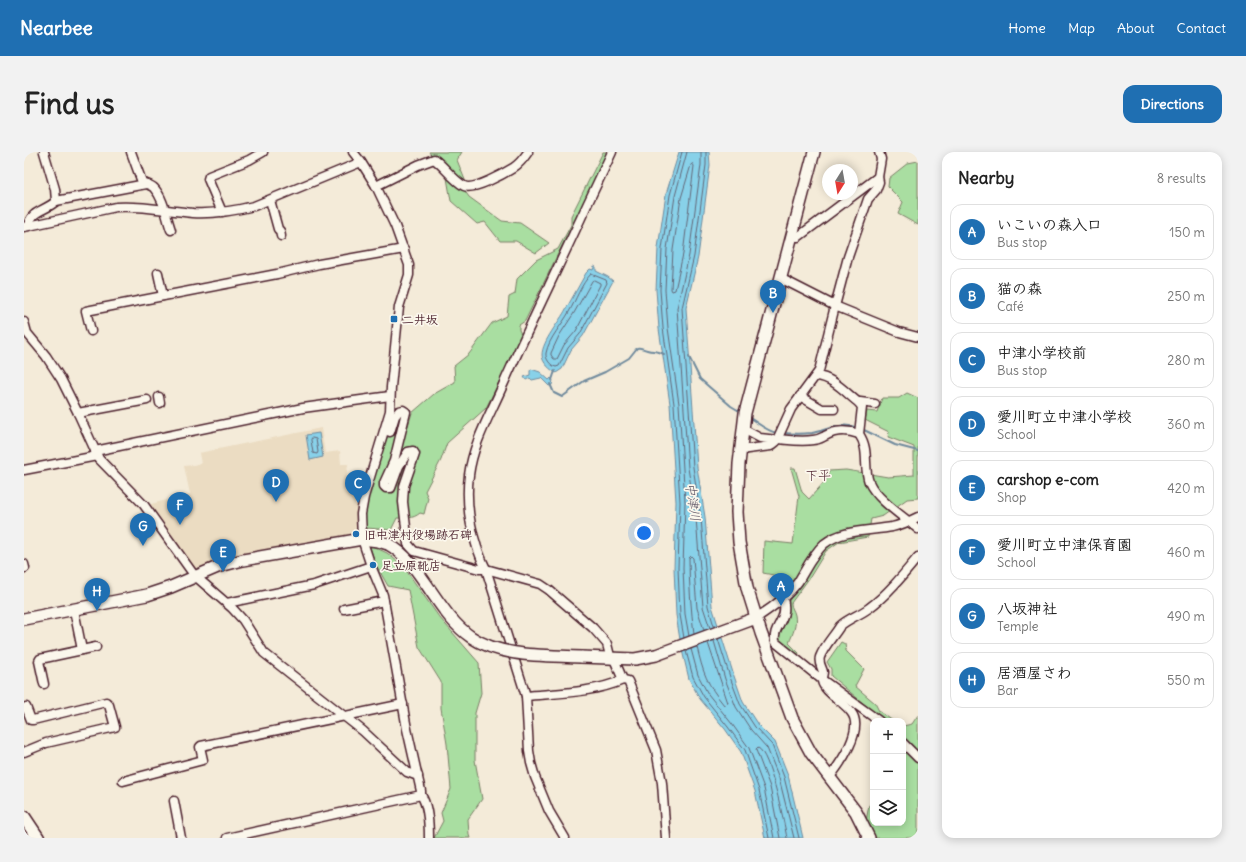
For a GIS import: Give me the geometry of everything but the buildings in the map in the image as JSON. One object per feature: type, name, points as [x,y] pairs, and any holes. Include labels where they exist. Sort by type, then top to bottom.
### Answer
[{"type":"main road","points":[[24,817],[31,833]]},
{"type":"street","points":[[44,152],[55,189],[56,201]]},
{"type":"street","points":[[131,152],[142,182],[153,187],[165,209],[171,230]]},
{"type":"street","points":[[222,212],[208,179],[209,176],[248,160],[263,152]]},
{"type":"street","points":[[353,152],[376,186],[395,226],[409,265],[409,276],[399,307],[390,396],[390,411],[364,497],[361,514],[362,539],[383,595],[421,795],[428,817],[429,838]]},
{"type":"street","points":[[376,186],[418,165],[434,159],[452,176],[468,187],[501,175],[514,167],[528,152]]},
{"type":"street","points":[[565,838],[549,811],[531,763],[526,696],[486,569],[475,541],[470,517],[468,490],[472,458],[478,439],[518,350],[612,152]]},
{"type":"street","points":[[814,152],[745,413],[740,450],[737,512],[739,542],[752,620],[792,718],[811,753],[856,812],[869,838]]},
{"type":"street","points":[[740,450],[771,446],[778,439],[791,409],[819,371],[848,257],[868,199],[876,190],[879,182],[878,177],[881,159],[879,152]]},
{"type":"street","points":[[26,227],[116,207],[131,206],[193,213],[236,211],[270,200],[361,162]]},
{"type":"street","points":[[791,236],[798,237],[878,177]]},
{"type":"street","points":[[26,227],[32,216],[56,201],[146,184]]},
{"type":"street","points":[[270,200],[281,236]]},
{"type":"street","points":[[92,331],[86,311],[277,274],[319,264],[404,249]]},
{"type":"street","points":[[158,273],[163,296]]},
{"type":"street","points":[[780,278],[835,306],[899,332],[918,337]]},
{"type":"street","points":[[24,322],[28,333],[46,356],[61,379],[96,453],[144,505],[194,575],[227,603],[242,620],[264,653],[344,716],[386,751],[407,772],[418,776]]},
{"type":"street","points":[[816,376],[822,376],[834,382],[862,407],[860,430],[867,458],[870,483],[887,503],[918,529]]},
{"type":"street","points":[[24,470],[303,408],[390,396]]},
{"type":"street","points":[[800,396],[822,409],[834,409]]},
{"type":"street","points":[[78,413],[147,400]]},
{"type":"street","points":[[859,403],[875,404]]},
{"type":"street","points":[[379,447],[384,447],[399,411],[403,410],[406,412],[394,460],[384,486],[386,488],[391,488],[399,466],[408,452],[414,452],[415,454],[403,493],[408,544],[414,551],[540,584],[593,628],[607,644],[610,656],[614,659],[623,680]]},
{"type":"street","points":[[743,429],[760,438],[805,442],[821,438],[825,435],[838,431],[860,430]]},
{"type":"street","points":[[24,620],[147,595],[171,587],[220,566],[243,560],[362,539],[378,541],[400,550],[445,611],[460,628],[472,638],[486,645],[504,651],[520,653],[635,659],[656,655],[752,620],[784,599],[798,582],[802,573],[816,553],[824,544],[835,538],[851,533],[893,526],[918,517]]},
{"type":"street","points":[[829,778],[843,759],[853,734],[855,721],[851,711],[823,686],[821,679],[823,671],[820,656],[840,626],[869,608],[901,578],[918,557]]},
{"type":"street","points":[[227,603],[314,585],[371,566]]},
{"type":"street","points":[[784,599],[786,607],[785,612],[774,635],[775,642],[821,679],[875,718]]},
{"type":"street","points":[[348,609],[384,601]]},
{"type":"street","points":[[74,610],[82,650]]},
{"type":"street","points":[[44,684],[39,661],[40,659],[96,647]]},
{"type":"street","points":[[526,696],[591,690],[623,680],[628,681],[656,750],[662,783],[666,838]]},
{"type":"street","points":[[24,708],[26,707],[31,720],[33,720],[106,702],[109,705],[115,727],[46,743],[24,752]]},
{"type":"street","points":[[122,781],[203,760],[200,748],[201,746],[403,704]]},
{"type":"street","points":[[906,746],[918,758]]},
{"type":"street","points":[[227,838],[421,795]]},
{"type":"street","points":[[174,801],[181,838]]},
{"type":"shaded area","points":[[321,428],[325,453],[340,451],[341,464],[348,464],[345,492],[361,495],[357,510],[357,527],[350,536],[233,557],[196,570],[150,507],[151,504],[190,494],[184,466],[201,464],[199,453]]},
{"type":"green space","points":[[429,152],[462,152],[457,160],[465,180],[462,187],[469,197],[502,221],[520,223],[549,243],[536,253],[516,241],[500,241],[485,222],[477,224],[451,201],[447,178]]},
{"type":"green space","points":[[603,152],[608,152],[525,321],[519,325],[519,330],[522,336],[486,408],[447,443],[441,460],[425,491],[428,498],[424,514],[420,513],[412,517],[397,518],[391,530],[367,528],[372,546],[387,553],[403,566],[439,617],[479,663],[481,693],[475,713],[475,760],[482,799],[468,819],[470,838],[434,838],[443,821],[441,813],[451,789],[447,744],[441,708],[441,682],[419,647],[408,590],[388,586],[375,563],[364,528],[367,497],[379,456],[391,429],[407,429],[412,413],[434,394],[455,382],[454,366],[469,354],[492,323],[507,316],[509,297],[515,294],[517,279],[536,260],[558,249],[571,225],[571,216]]},
{"type":"green space","points":[[918,161],[918,225],[898,214],[903,202],[888,187],[889,178],[908,163]]},
{"type":"green space","points":[[907,393],[918,398],[918,498],[907,499],[883,516],[871,519],[868,537],[839,542],[826,551],[810,577],[791,603],[795,615],[795,622],[789,643],[799,653],[798,655],[778,640],[778,635],[788,618],[789,602],[792,596],[789,578],[763,573],[764,541],[793,544],[799,496],[791,468],[795,468],[802,492],[809,499],[826,480],[829,471],[846,470],[888,477],[914,475],[914,447],[888,437],[889,432],[865,420],[867,411],[877,412],[882,398],[899,398]]},
{"type":"green space","points":[[841,642],[845,644],[846,651],[864,669],[855,686],[875,703],[879,711],[889,718],[876,718],[876,714],[831,676],[831,669],[827,662]]},
{"type":"green space","points":[[918,715],[918,757],[915,760],[918,764],[918,838],[875,838],[866,821],[869,805],[870,826],[906,826],[906,725],[912,724]]},
{"type":"water","name":"中津川","points":[[679,152],[709,152],[710,165],[698,257],[686,308],[697,467],[705,517],[712,606],[743,702],[758,725],[775,742],[788,775],[803,838],[765,838],[755,791],[741,752],[725,729],[700,699],[689,679],[681,646],[676,615],[674,568],[676,502],[670,404],[659,329],[656,290],[658,248],[666,194]]},
{"type":"water","points":[[594,266],[596,267],[596,271],[613,281],[583,336],[571,350],[562,369],[556,373],[543,361],[543,349],[548,337],[586,273],[590,269],[593,270]]},
{"type":"water","points":[[531,369],[540,372],[549,380],[551,378],[553,380],[552,385],[549,386],[541,378],[532,380],[530,378],[526,380],[524,377],[530,375]]},
{"type":"water","points":[[319,433],[323,457],[310,460],[306,435]]},
{"type":"waterway","points":[[550,384],[554,393],[562,397],[584,381],[605,372],[629,358],[637,348],[664,354]]},
{"type":"waterway","points":[[689,357],[700,379],[731,406],[741,412]]},
{"type":"waterway","points":[[552,380],[555,371]]},
{"type":"waterway","points":[[748,417],[765,428],[777,433]]},
{"type":"waterway","points":[[783,433],[812,433],[846,425],[858,428]]},
{"type":"waterway","points":[[862,429],[895,445],[918,451]]},
{"type":"place","name":"猫の森","points":[[773,313]]},
{"type":"place","name":"二井坂","points":[[394,319]]},
{"type":"place","name":"愛川町立中津小学校","points":[[276,502]]},
{"type":"place","name":"中津小学校前","points":[[358,503]]},
{"type":"place","name":"愛川町立中津保育園","points":[[180,525]]},
{"type":"place","name":"旧中津村役場跡石碑","points":[[356,534]]},
{"type":"place","name":"八坂神社","points":[[143,546]]},
{"type":"place","name":"足立原靴店","points":[[373,565]]},
{"type":"place","name":"carshop e-com","points":[[223,572]]},
{"type":"place","name":"いこいの森入口","points":[[781,606]]},
{"type":"place","name":"居酒屋さわ","points":[[97,611]]},
{"type":"district","name":"下平","points":[[818,475]]}]
